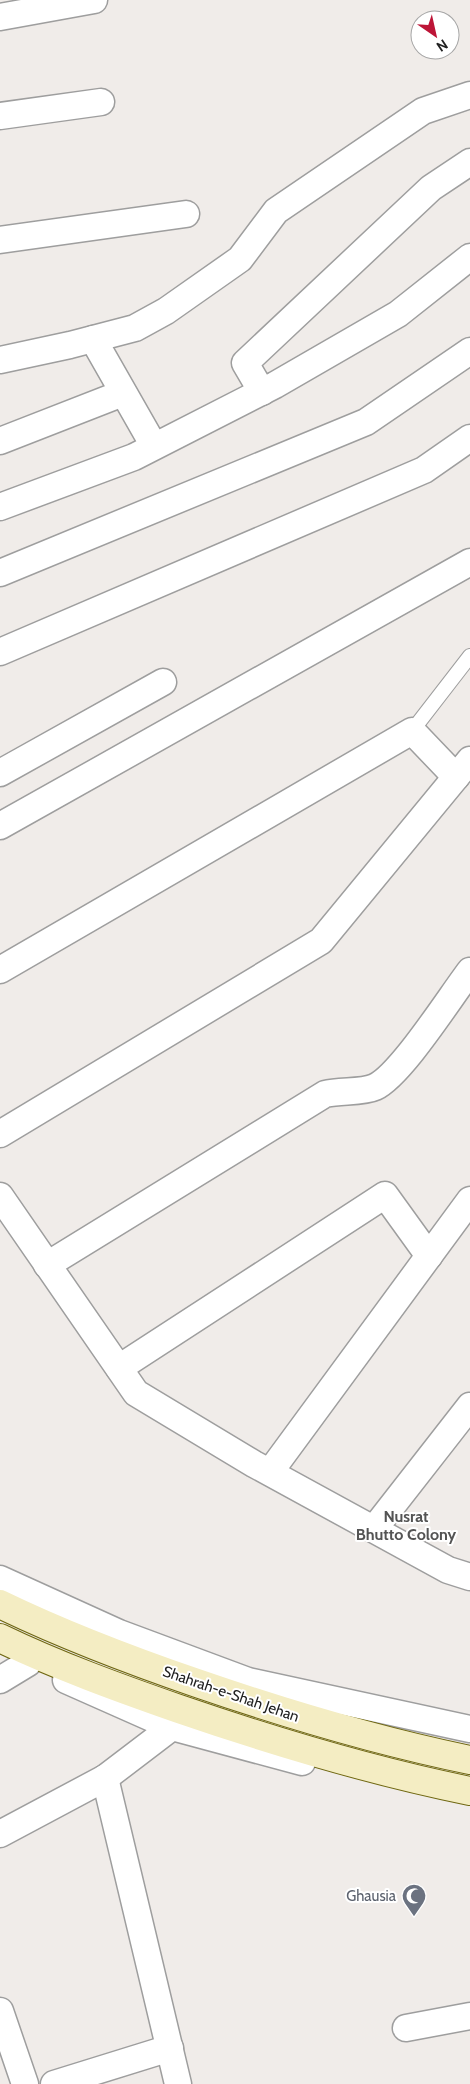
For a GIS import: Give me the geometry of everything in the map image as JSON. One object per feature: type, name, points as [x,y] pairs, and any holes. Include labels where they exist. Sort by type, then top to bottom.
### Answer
[{"type":"main road","name":"Shahrah-e-Shah Jehan","points":[[0,1604],[38,1622],[126,1658],[215,1689],[312,1721],[470,1760]]},
{"type":"main road","name":"Shahrah-e-Shah Jehan","points":[[0,1638],[116,1686],[304,1750],[417,1780],[470,1791]]},
{"type":"street","points":[[0,17],[94,0]]},
{"type":"street","points":[[0,360],[135,328],[166,311],[240,259],[276,211],[423,111],[470,94]]},
{"type":"street","points":[[0,116],[102,102]]},
{"type":"street","points":[[262,392],[245,363],[431,188],[470,162]]},
{"type":"street","points":[[0,240],[186,214]]},
{"type":"street","points":[[0,507],[134,456],[262,392],[398,314],[470,257]]},
{"type":"street","points":[[93,339],[154,446]]},
{"type":"street","points":[[0,574],[366,422],[470,351]]},
{"type":"street","points":[[0,441],[123,393]]},
{"type":"street","points":[[0,652],[424,470],[470,438]]},
{"type":"street","points":[[0,826],[470,562]]},
{"type":"street","points":[[0,773],[164,682]]},
{"type":"street","points":[[0,970],[412,731],[463,769],[321,941],[0,1134]]},
{"type":"street","points":[[47,1265],[325,1094],[340,1090],[374,1088],[394,1074],[470,971]]},
{"type":"street","points":[[119,1368],[385,1195],[429,1256]]},
{"type":"street","points":[[270,1472],[470,1200]]},
{"type":"street","points":[[2,1203],[136,1393],[270,1472],[448,1570],[470,1577]]},
{"type":"street","points":[[374,1529],[470,1406]]},
{"type":"street","points":[[0,1579],[119,1633],[248,1681],[470,1729]]},
{"type":"street","points":[[0,1650],[172,1727],[470,1804]]},
{"type":"street","points":[[0,1680],[28,1663]]},
{"type":"street","points":[[0,1834],[105,1778],[172,1727]]},
{"type":"street","points":[[105,1778],[178,2084]]},
{"type":"street","points":[[0,2011],[24,2084]]},
{"type":"street","points":[[406,2028],[470,2016]]},
{"type":"street","points":[[54,2084],[170,2048]]},
{"type":"lane","points":[[412,731],[470,656]]},
{"type":"place","name":"Ghausia","points":[[414,1917]]},
{"type":"district","name":"Nusrat Bhutto Colony","points":[[406,1525]]}]
